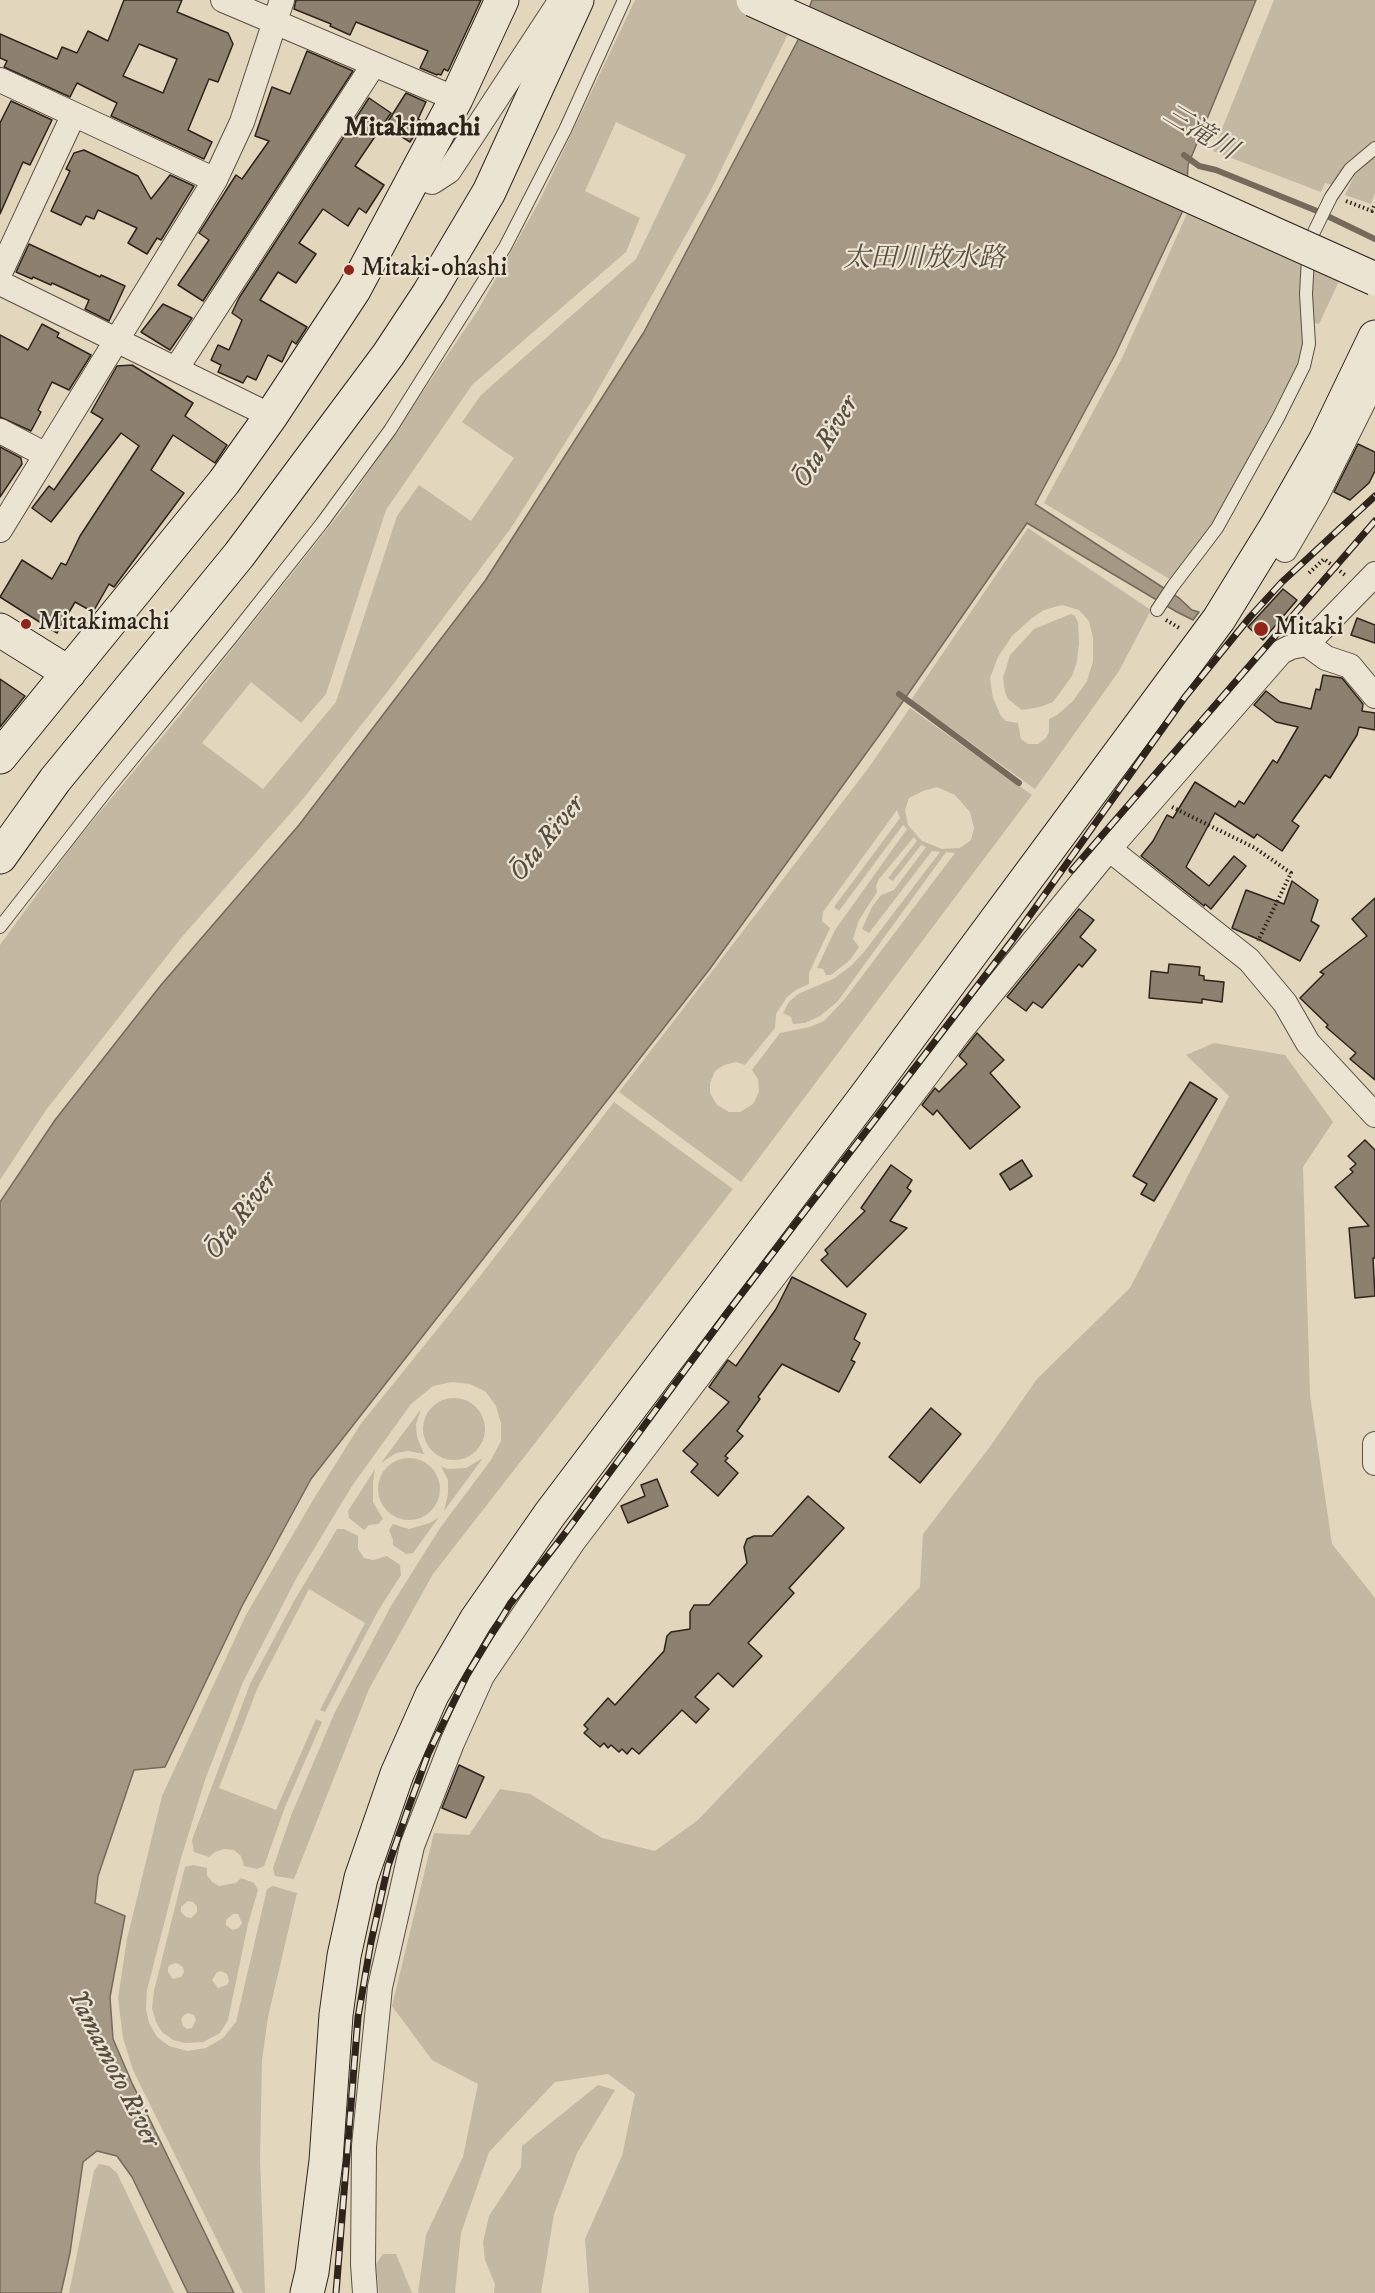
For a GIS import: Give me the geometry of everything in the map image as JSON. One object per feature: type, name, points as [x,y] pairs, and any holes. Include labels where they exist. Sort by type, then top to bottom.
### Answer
[{"type":"street","points":[[224,0],[279,11],[374,64],[456,99]]},
{"type":"street","points":[[0,758],[224,482],[271,416],[354,290],[456,99],[502,0]]},
{"type":"street","points":[[415,176],[432,182],[449,171],[561,0]]},
{"type":"street","points":[[0,856],[55,780],[239,555],[394,346],[429,293],[489,192],[577,0]]},
{"type":"street","points":[[753,0],[1375,279]]},
{"type":"street","points":[[0,530],[215,180],[242,122],[279,11]]},
{"type":"street","points":[[176,369],[374,64]]},
{"type":"street","points":[[0,80],[73,116],[215,180]]},
{"type":"street","points":[[0,273],[73,116]]},
{"type":"street","points":[[0,283],[271,416]]},
{"type":"street","points":[[307,2293],[312,2272],[326,2161],[336,2015],[344,1956],[361,1878],[397,1774],[432,1695],[476,1620],[550,1514],[875,1084],[1219,619],[1266,544],[1325,441],[1375,337]]},
{"type":"street","points":[[1285,550],[1316,497],[1375,380]]},
{"type":"street","points":[[0,431],[46,455]]},
{"type":"street","points":[[365,2293],[363,2264],[364,2146],[380,1987],[412,1846],[452,1743],[482,1677],[573,1542],[958,1034],[1109,849],[1281,652],[1291,647],[1307,644],[1368,581]]},
{"type":"street","points":[[0,630],[69,673]]},
{"type":"street","points":[[1307,644],[1326,658],[1350,666],[1375,696]]},
{"type":"street","points":[[1109,849],[1249,960],[1285,1003],[1308,1043],[1375,1115]]},
{"type":"street","points":[[1375,1444],[1375,1463]]},
{"type":"lane","points":[[0,927],[107,790],[259,603],[390,430],[505,248],[565,130],[624,0]]},
{"type":"lane","points":[[1156,610],[1217,528],[1304,366],[1310,344],[1306,294],[1312,236],[1331,196],[1350,169],[1375,148]]},
{"type":"path","points":[[1331,196],[1372,211],[1375,204]]},
{"type":"path","points":[[1309,573],[1324,559],[1368,581]]},
{"type":"path","points":[[1154,797],[1255,848],[1291,873],[1249,960]]},
{"type":"shaded area","points":[[635,0],[745,0],[794,22],[710,192],[591,402],[511,528],[303,799],[181,938],[46,1110],[0,1180],[0,945],[76,841],[173,724],[347,504],[478,310],[539,202]],"holes":[[[616,122],[686,155],[636,259],[481,395],[462,422],[514,458],[471,521],[419,485],[397,516],[336,702],[263,789],[202,743],[251,682],[301,723],[326,694],[386,510],[472,385],[626,252],[640,218],[585,191]]]},
{"type":"shaded area","points":[[1274,0],[1375,0],[1375,141],[1349,163],[1332,185],[1325,183],[1321,192],[1213,151]]},
{"type":"shaded area","points":[[1375,152],[1375,193],[1371,204],[1345,195],[1355,174]]},
{"type":"shaded area","points":[[1199,187],[1310,236],[1304,340],[1297,365],[1210,533],[1171,580],[1044,503],[1122,358]]},
{"type":"shaded area","points":[[1321,247],[1349,260],[1319,324],[1314,323],[1310,298],[1311,274]]},
{"type":"shaded area","points":[[1028,528],[1151,610],[1119,671],[1035,789],[911,700]],"holes":[[[1062,605],[1079,610],[1089,621],[1093,638],[1093,661],[1087,681],[1073,701],[1049,719],[1049,732],[1046,738],[1038,744],[1028,744],[1021,739],[1018,723],[1006,721],[1001,716],[993,698],[990,678],[998,657],[1012,636],[1032,618],[1044,610]]]},
{"type":"shaded area","points":[[1071,614],[1078,622],[1079,643],[1072,676],[1053,702],[1022,710],[1008,699],[1005,692],[1003,678],[1010,655],[1034,629]]},
{"type":"shaded area","points":[[910,708],[1032,795],[741,1182],[619,1092],[867,770]],"holes":[[[937,787],[955,795],[970,812],[974,828],[971,840],[960,848],[942,849],[922,841],[908,825],[905,810],[909,798]],[[897,810],[900,818],[834,907],[839,911],[903,825],[907,829],[835,930],[817,968],[823,969],[826,975],[831,975],[850,960],[859,947],[853,939],[859,920],[877,892],[876,886],[879,879],[914,837],[917,841],[888,878],[893,881],[921,845],[926,847],[894,890],[881,895],[872,907],[862,929],[869,933],[932,851],[940,852],[851,966],[833,979],[798,994],[789,1002],[783,1013],[791,1017],[793,1024],[805,1023],[820,1016],[838,1001],[946,852],[955,853],[844,1000],[824,1021],[810,1027],[780,1033],[752,1070],[758,1079],[759,1092],[753,1104],[740,1112],[729,1112],[717,1105],[710,1093],[710,1083],[715,1071],[724,1065],[736,1062],[745,1065],[775,1028],[776,1014],[787,997],[809,984],[809,973],[830,928],[822,921],[823,912]]]},
{"type":"shaded area","points":[[1214,1043],[1285,1055],[1333,1122],[1303,1167],[1310,1395],[1332,1544],[1375,1598],[1375,2293],[589,2293],[585,2239],[622,2156],[635,2094],[608,2074],[555,2082],[489,2152],[461,2233],[455,2293],[418,2293],[426,2235],[463,2157],[478,2084],[432,2060],[392,2006],[434,1833],[469,1835],[500,1789],[530,1794],[602,1838],[655,1851],[698,1820],[920,1587],[923,1534],[989,1448],[1037,1379],[1130,1288],[1229,1096],[1186,1055]]},
{"type":"shaded area","points":[[614,1102],[733,1189],[433,1574],[369,1689],[294,1879],[275,1876],[273,1868],[292,1813],[335,1712],[391,1606],[440,1528],[491,1460],[501,1441],[501,1423],[496,1406],[486,1392],[470,1384],[452,1382],[433,1386],[411,1404],[352,1486],[297,1577],[243,1682],[205,1780],[181,1858],[147,1990],[146,2009],[149,2023],[157,2037],[169,2046],[187,2051],[206,2048],[223,2038],[236,2022],[267,1889],[273,1886],[297,1893],[268,2017],[262,2060],[260,2159],[265,2293],[243,2293],[133,2070],[123,2038],[118,1998],[127,1939],[162,1796],[246,1615],[360,1425],[477,1280]]},
{"type":"shaded area","points":[[454,1398],[466,1400],[476,1407],[483,1417],[485,1429],[483,1441],[476,1451],[466,1458],[454,1460],[442,1458],[432,1451],[425,1441],[423,1429],[425,1417],[432,1407],[442,1400]]},
{"type":"shaded area","points":[[421,1409],[416,1424],[417,1437],[424,1454],[408,1451],[396,1453],[381,1463]]},
{"type":"shaded area","points":[[409,1458],[421,1460],[431,1467],[438,1477],[440,1489],[438,1501],[431,1511],[421,1518],[409,1520],[397,1518],[387,1511],[380,1501],[378,1489],[380,1477],[387,1467],[397,1460]]},
{"type":"shaded area","points":[[483,1458],[444,1511],[448,1480],[441,1466],[447,1469],[466,1468]]},
{"type":"shaded area","points":[[375,1469],[373,1502],[383,1519],[378,1524],[369,1525],[364,1530],[349,1518],[348,1511]]},
{"type":"shaded area","points":[[439,1517],[413,1553],[406,1554],[393,1545],[389,1530],[393,1524],[409,1529],[430,1523]]},
{"type":"shaded area","points":[[337,1529],[344,1529],[358,1536],[358,1549],[364,1558],[373,1560],[387,1556],[400,1565],[401,1575],[378,1611],[325,1712],[320,1710],[365,1623],[309,1589],[258,1687],[219,1788],[276,1810],[316,1719],[322,1722],[285,1807],[264,1866],[257,1869],[244,1866],[241,1856],[234,1850],[224,1849],[209,1857],[194,1852],[192,1840],[250,1684],[294,1601]]},
{"type":"shaded area","points":[[193,1865],[207,1868],[207,1875],[219,1886],[236,1883],[241,1878],[254,1883],[258,1890],[248,1924],[228,2020],[220,2033],[203,2042],[185,2043],[173,2040],[162,2032],[152,2008],[154,1991],[185,1867]],"holes":[[[188,1901],[193,1902],[197,1906],[197,1912],[191,1918],[186,1917],[181,1912],[181,1907]],[[233,1914],[238,1914],[242,1923],[239,1928],[233,1930],[226,1925],[226,1920]],[[177,1963],[183,1967],[184,1972],[181,1977],[173,1979],[168,1972],[168,1967]],[[221,1971],[227,1974],[229,1981],[227,1985],[218,1988],[212,1980],[217,1972]],[[188,2013],[194,2015],[196,2020],[192,2028],[187,2029],[183,2026],[181,2019]]]},
{"type":"shaded area","points":[[598,2085],[615,2090],[577,2153],[554,2214],[541,2293],[494,2293],[495,2284],[485,2260],[483,2242],[489,2216],[521,2167],[522,2146]]},
{"type":"shaded area","points":[[99,2164],[109,2166],[117,2173],[174,2293],[69,2293],[94,2171]]},
{"type":"shaded area","points":[[383,2254],[396,2254],[412,2293],[379,2293],[376,2264]]},
{"type":"water","name":"太田川放水路","points":[[812,0],[1256,0],[1188,165],[1186,204],[1115,355],[1035,504],[1179,598],[1192,610],[1199,612],[1193,620],[1177,612],[1027,523],[883,730],[709,970],[311,1479],[242,1606],[165,1767],[134,1770],[98,1876],[95,1903],[125,1916],[110,1997],[113,2039],[234,2293],[188,2293],[132,2177],[117,2156],[97,2151],[83,2162],[70,2253],[61,2293],[0,2293],[0,1202],[55,1120],[161,985],[299,825],[485,581],[644,332],[798,40]]},
{"type":"building","points":[[124,0],[182,0],[177,12],[228,33],[233,44],[218,82],[209,79],[188,130],[212,142],[204,159],[111,116],[117,103],[77,83],[70,97],[4,67],[7,61],[0,58],[0,34],[57,59],[62,47],[77,53],[88,31],[108,41]],"holes":[[[139,44],[177,59],[163,93],[123,76]]]},
{"type":"building","points":[[296,0],[481,0],[448,71],[444,69],[441,75],[437,75],[420,68],[428,51],[356,22],[350,35],[330,26],[331,24],[294,9]]},
{"type":"building","points":[[307,51],[353,71],[203,301],[178,285],[209,240],[199,233],[236,175],[242,179],[269,141],[255,136],[272,87],[290,94]]},
{"type":"building","points":[[406,93],[426,102],[418,119],[423,122],[410,142],[385,126]]},
{"type":"building","points":[[369,98],[391,113],[355,166],[384,185],[366,213],[359,208],[348,226],[323,209],[299,243],[316,254],[296,283],[278,272],[260,300],[307,327],[296,344],[292,341],[282,362],[268,355],[256,380],[247,376],[243,383],[218,372],[221,365],[211,360],[218,345],[229,350],[242,320],[232,313],[239,298]]},
{"type":"building","points":[[11,101],[52,120],[30,165],[23,162],[0,214],[0,123]]},
{"type":"building","points":[[84,150],[138,176],[151,199],[170,175],[194,186],[161,240],[157,238],[147,254],[128,243],[137,228],[98,210],[94,219],[86,216],[81,225],[51,211],[70,171],[66,169],[74,153]]},
{"type":"building","points":[[29,244],[125,286],[109,321],[85,309],[89,300],[52,283],[51,285],[16,272]]},
{"type":"building","points":[[163,304],[192,318],[170,350],[141,332]]},
{"type":"building","points":[[42,324],[59,333],[57,337],[91,355],[69,390],[52,382],[38,410],[41,412],[31,431],[0,417],[0,335],[28,350]]},
{"type":"building","points":[[132,365],[193,403],[185,416],[227,445],[215,463],[173,435],[151,470],[184,493],[114,587],[109,584],[93,612],[75,602],[57,633],[0,597],[22,560],[52,579],[61,563],[66,565],[80,536],[139,446],[121,433],[51,522],[32,508],[49,486],[54,490],[103,419],[91,412],[117,366]]},
{"type":"building","points":[[1358,444],[1375,452],[1375,471],[1369,483],[1350,500],[1334,492]]},
{"type":"building","points":[[0,447],[21,458],[22,464],[0,497]]},
{"type":"building","points":[[1283,589],[1297,600],[1263,640],[1248,627]]},
{"type":"building","points":[[1357,618],[1375,625],[1375,643],[1351,635]]},
{"type":"building","points":[[1323,675],[1342,678],[1363,704],[1362,711],[1375,713],[1375,730],[1359,727],[1357,735],[1330,778],[1325,775],[1292,821],[1299,826],[1282,851],[1257,834],[1254,838],[1215,813],[1186,867],[1209,886],[1234,856],[1246,866],[1211,909],[1205,904],[1204,906],[1141,856],[1153,841],[1167,815],[1173,818],[1195,782],[1235,807],[1239,801],[1244,804],[1273,760],[1277,763],[1298,727],[1276,722],[1254,705],[1266,691],[1280,702],[1311,709],[1316,689],[1320,690]]},
{"type":"building","points":[[0,679],[25,696],[0,727]]},
{"type":"building","points":[[1292,881],[1318,900],[1311,921],[1319,926],[1300,961],[1232,928],[1246,890],[1284,904]]},
{"type":"building","points":[[1375,898],[1375,1080],[1350,1059],[1356,1053],[1326,1027],[1328,1025],[1300,998],[1324,974],[1320,972],[1367,936],[1352,919]]},
{"type":"building","points":[[1079,909],[1094,920],[1080,937],[1096,950],[1082,967],[1079,964],[1042,1008],[1033,1002],[1026,1011],[1007,997]]},
{"type":"building","points":[[1169,964],[1200,967],[1199,975],[1204,976],[1204,980],[1224,982],[1222,1002],[1202,999],[1202,1003],[1149,998],[1151,971],[1168,973]]},
{"type":"building","points":[[977,1033],[1004,1060],[990,1073],[1020,1107],[970,1149],[937,1110],[933,1115],[922,1105],[935,1088],[939,1092],[967,1064],[959,1056]]},
{"type":"building","points":[[1190,1082],[1217,1099],[1154,1201],[1141,1194],[1147,1184],[1133,1176]]},
{"type":"building","points":[[1365,1140],[1375,1150],[1375,1258],[1373,1258],[1375,1296],[1355,1298],[1349,1228],[1369,1226],[1335,1187],[1353,1172],[1350,1169],[1356,1164],[1348,1156]]},
{"type":"building","points":[[1022,1160],[1032,1176],[1010,1190],[1000,1174]]},
{"type":"building","points":[[891,1165],[912,1180],[907,1188],[911,1191],[890,1221],[907,1228],[847,1287],[821,1260],[828,1254],[825,1250],[865,1211],[861,1208]]},
{"type":"building","points":[[792,1277],[866,1314],[854,1339],[860,1343],[851,1360],[855,1362],[839,1392],[782,1364],[737,1431],[743,1436],[725,1456],[728,1458],[725,1461],[738,1473],[718,1496],[691,1472],[698,1464],[683,1451],[729,1402],[709,1387],[728,1360],[736,1366],[776,1309]]},
{"type":"building","points":[[931,1408],[961,1434],[920,1483],[889,1457]]},
{"type":"building","points":[[657,1479],[668,1506],[628,1523],[621,1506],[645,1496],[641,1485]]},
{"type":"building","points":[[808,1496],[844,1528],[789,1588],[794,1593],[748,1643],[762,1656],[733,1687],[718,1673],[695,1697],[709,1709],[696,1723],[682,1710],[639,1754],[632,1748],[627,1754],[622,1749],[619,1752],[611,1745],[608,1748],[604,1743],[600,1747],[584,1733],[588,1729],[584,1725],[608,1698],[615,1705],[664,1651],[667,1636],[671,1632],[690,1629],[690,1612],[694,1605],[709,1605],[747,1563],[744,1547],[747,1539],[754,1536],[772,1536]]},
{"type":"building","points":[[459,1765],[484,1777],[466,1818],[442,1808]]},
{"type":"waterway","name":"三滝川","points":[[1184,155],[1199,166],[1216,170],[1317,211],[1375,239]]},
{"type":"waterway","points":[[899,694],[1019,783]]},
{"type":"railway","points":[[336,2293],[358,2017],[371,1942],[388,1866],[407,1812],[428,1754],[467,1675],[510,1604],[563,1536],[727,1313],[1011,942],[1185,697],[1250,617],[1282,582],[1375,496]]},
{"type":"railway","points":[[1072,870],[1375,521]]},
{"type":"place","name":"Mitaki-ohashi","points":[[349,270]]},
{"type":"place","name":"Mitakimachi","points":[[26,624]]},
{"type":"place","name":"Mitaki","points":[[1261,629]]},
{"type":"district","name":"Mitakimachi","points":[[412,129]]},
{"type":"water label","name":"Ōta River","points":[[827,443]]},
{"type":"water label","name":"Ōta River","points":[[548,840]]},
{"type":"water label","name":"Ōta River","points":[[242,1217]]},
{"type":"water label","name":"Yamamoto River","points":[[112,2069]]}]
